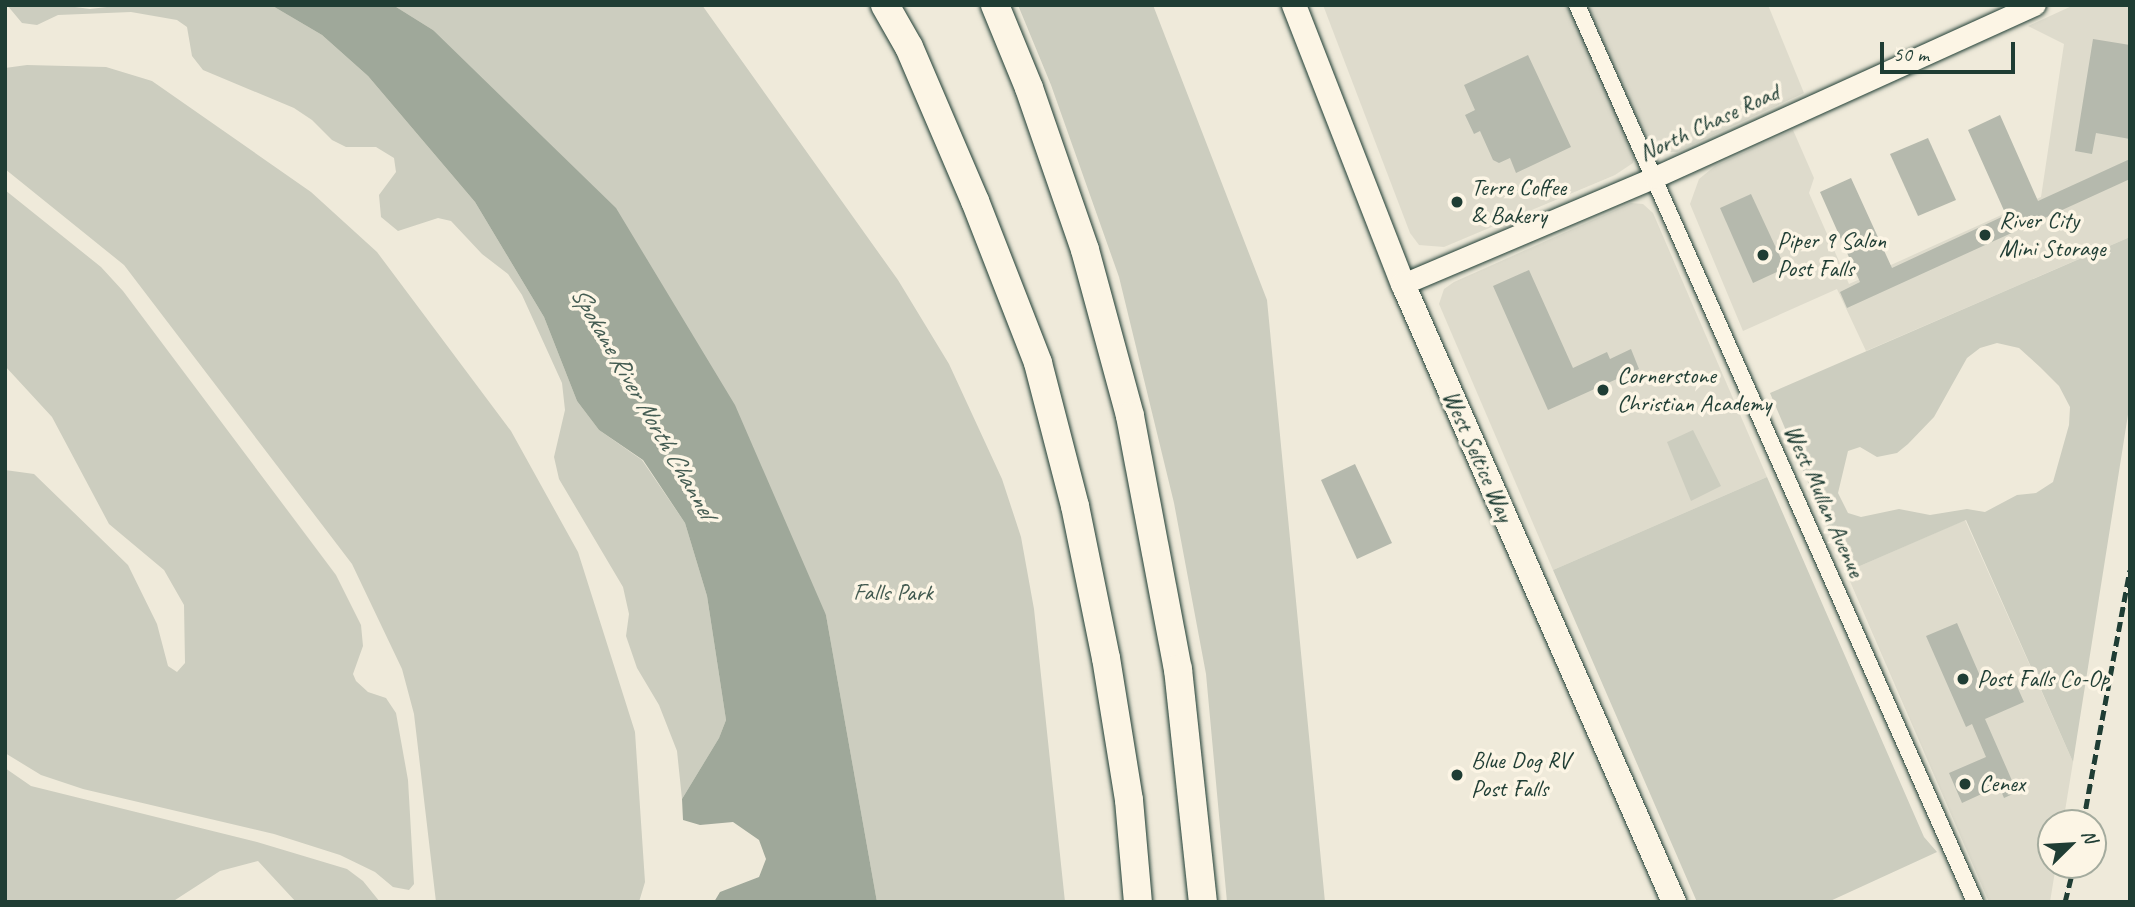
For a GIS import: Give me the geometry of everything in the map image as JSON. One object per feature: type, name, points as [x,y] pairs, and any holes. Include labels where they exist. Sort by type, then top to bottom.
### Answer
[{"type":"highway","points":[[885,5],[909,47],[970,188],[1038,363],[1075,506],[1106,658],[1129,800],[1138,902]]},
{"type":"highway","points":[[995,5],[1029,88],[1085,250],[1129,416],[1178,669],[1205,902]]},
{"type":"main road","name":"West Seltice Way","points":[[1294,5],[1403,284],[1674,902]]},
{"type":"street","name":"West Mullan Avenue","points":[[1577,5],[1975,902]]},
{"type":"street","name":"North Chase Road","points":[[1403,284],[1655,177],[2035,5]]},
{"type":"shaded area","points":[[1323,5],[1571,5],[1635,154],[1633,163],[1615,175],[1444,247],[1419,245],[1410,233]]},
{"type":"shaded area","points":[[1587,5],[1768,5],[1804,93],[1677,152],[1658,152],[1647,141]]},
{"type":"shaded area","points":[[2074,5],[2130,5],[2130,237],[1866,351],[1837,289],[1743,331],[1690,204],[1699,179],[1715,166],[1793,130],[1814,178],[1809,193],[1849,284],[2041,197],[2064,44],[2028,26]]},
{"type":"shaded area","name":"Cornerstone Christian Academy","points":[[1631,203],[1643,204],[1653,213],[1767,477],[1553,570],[1439,304],[1444,289],[1454,282]]},
{"type":"shaded area","points":[[1965,520],[2073,762],[2065,809],[2037,809],[2037,879],[2054,879],[2050,902],[1989,902],[1846,572]]},
{"type":"green space","points":[[7,5],[60,5],[90,9],[124,5],[271,5],[322,35],[368,76],[475,202],[544,317],[577,401],[599,430],[642,460],[685,523],[707,596],[726,720],[719,738],[682,799],[677,751],[659,705],[637,668],[626,636],[629,614],[623,587],[559,479],[554,457],[565,410],[562,383],[522,295],[508,274],[482,254],[451,221],[438,218],[398,231],[381,217],[379,195],[396,172],[394,158],[376,147],[346,147],[332,140],[312,120],[294,108],[203,70],[192,56],[187,27],[177,20],[131,12],[58,15],[37,25],[22,23]]},
{"type":"green space","name":"Falls Park","points":[[393,5],[702,5],[898,280],[949,364],[1002,479],[1021,537],[1034,609],[1065,902],[877,902],[826,615],[433,30]]},
{"type":"green space","points":[[1018,5],[1153,5],[1267,300],[1325,902],[1227,902],[1206,674],[1174,503],[1119,277],[1051,85]]},
{"type":"green space","points":[[27,65],[106,67],[152,81],[311,192],[377,252],[511,431],[578,552],[635,732],[645,882],[639,902],[436,902],[414,714],[402,669],[352,564],[124,265],[5,169],[5,68]]},
{"type":"green space","points":[[5,190],[101,267],[123,291],[336,575],[361,625],[363,646],[353,674],[356,681],[368,692],[386,698],[396,713],[408,780],[414,884],[409,890],[393,887],[375,872],[340,855],[274,834],[83,789],[41,775],[5,753],[5,470],[34,474],[128,565],[157,624],[168,666],[177,672],[185,663],[184,605],[164,570],[109,524],[52,417],[5,366]]},
{"type":"green space","points":[[2130,237],[2130,402],[2073,762],[1966,520],[1846,572],[1770,393]],"holes":[[[1997,343],[2019,348],[2059,386],[2070,407],[2069,425],[2053,482],[2036,493],[2017,495],[1985,512],[1967,509],[1930,515],[1899,509],[1861,517],[1848,513],[1838,493],[1848,451],[1860,447],[1877,457],[1897,453],[1934,417],[1967,358],[1980,348]]]},
{"type":"green space","points":[[1693,430],[1721,486],[1691,501],[1667,442]]},
{"type":"green space","points":[[1767,477],[1924,837],[1937,852],[1828,902],[1697,902],[1553,570]]},
{"type":"green space","points":[[5,768],[31,786],[257,842],[347,869],[363,881],[380,902],[296,902],[258,861],[220,871],[172,902],[5,902]]},
{"type":"water","name":"Spokane River North Channel","points":[[271,5],[393,5],[433,30],[616,208],[735,405],[826,615],[877,902],[714,902],[720,892],[759,877],[766,859],[759,840],[733,822],[700,825],[683,820],[682,799],[719,738],[726,720],[707,596],[685,523],[643,460],[599,430],[577,401],[544,317],[475,202],[368,76],[322,35]]},
{"type":"building","points":[[2093,39],[2130,45],[2130,139],[2096,133],[2092,154],[2075,151]]},
{"type":"building","points":[[1528,55],[1571,147],[1516,173],[1510,158],[1499,163],[1493,160],[1480,131],[1474,134],[1465,115],[1475,110],[1464,85]]},
{"type":"building","points":[[2000,115],[2038,201],[2130,159],[2130,179],[1847,308],[1840,292],[1860,282],[1820,192],[1851,178],[1892,268],[2006,215],[1968,130]]},
{"type":"building","points":[[1928,138],[1956,200],[1918,216],[1890,154]]},
{"type":"building","points":[[1751,194],[1783,263],[1779,271],[1753,283],[1720,208]]},
{"type":"building","points":[[1529,270],[1573,368],[1607,352],[1610,359],[1631,349],[1639,369],[1548,410],[1493,286]]},
{"type":"building","points":[[1355,464],[1392,543],[1357,559],[1321,480]]},
{"type":"building","name":"Post Falls Co-Op","points":[[1957,623],[1984,685],[2011,673],[2024,702],[1985,719],[2017,792],[2004,798],[1999,786],[1962,803],[1949,773],[1986,757],[1972,724],[1966,727],[1926,636]]},
{"type":"railway","points":[[2086,809],[2130,570]]},
{"type":"railway","points":[[2065,902],[2071,879]]},
{"type":"place","name":"Terre Coffee & Bakery","points":[[1457,202]]},
{"type":"place","name":"River City Mini Storage","points":[[1985,235]]},
{"type":"place","name":"Piper 9 Salon Post Falls","points":[[1763,255]]},
{"type":"place","name":"Cornerstone Christian Academy","points":[[1603,390]]},
{"type":"place","name":"Post Falls Co-Op","points":[[1963,679]]},
{"type":"place","name":"Blue Dog RV Post Falls","points":[[1457,775]]},
{"type":"place","name":"Cenex","points":[[1965,784]]}]
